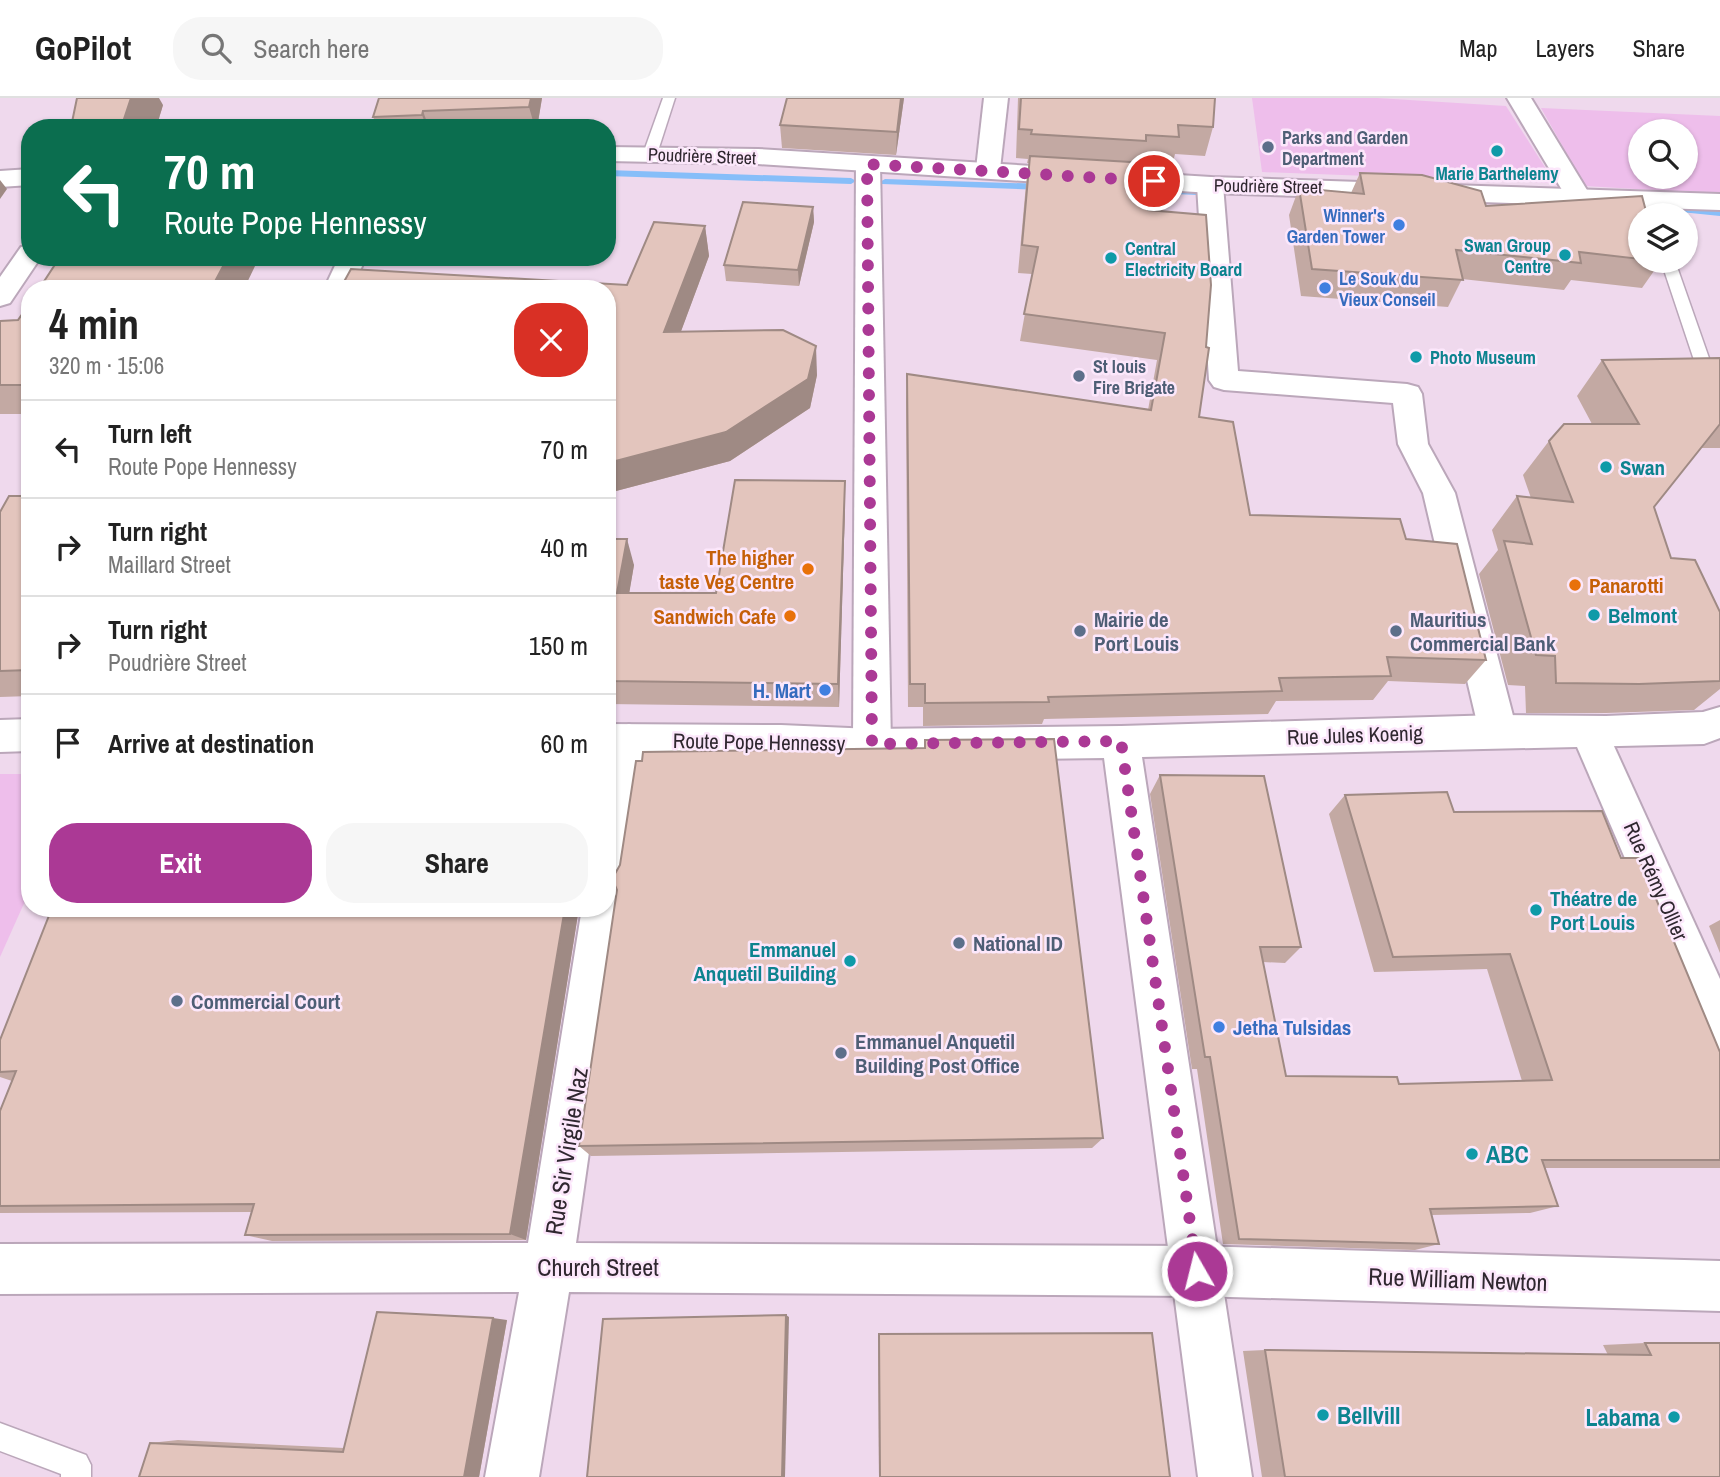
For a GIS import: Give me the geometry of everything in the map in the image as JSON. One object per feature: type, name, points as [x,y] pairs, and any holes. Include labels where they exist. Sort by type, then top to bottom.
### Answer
[{"type":"street","points":[[988,169],[996,98]]},
{"type":"street","points":[[1524,107],[1577,195]]},
{"type":"street","name":"Poudrière Street","points":[[616,154],[988,169],[1210,192],[1577,195],[1628,204]]},
{"type":"street","points":[[867,164],[872,744]]},
{"type":"street","points":[[0,179],[21,178]]},
{"type":"street","points":[[1210,192],[1224,380],[1407,394],[1413,443],[1438,494],[1498,731]]},
{"type":"street","name":"Poudrière Street","points":[[1698,204],[1720,202]]},
{"type":"street","points":[[0,297],[21,266]]},
{"type":"street","name":"Rue Jules Koenig","points":[[1121,741],[1498,731],[1590,733],[1704,728],[1720,722]]},
{"type":"street","name":"Rue Rémy Ollier","points":[[1590,733],[1720,1029]]},
{"type":"street","points":[[0,736],[21,735]]},
{"type":"street","points":[[616,766],[618,740]]},
{"type":"street","name":"Route Pope Hennessy","points":[[618,740],[872,744],[1121,741]]},
{"type":"street","points":[[1121,741],[1225,1477]]},
{"type":"street","name":"Rue Sir Virgile Naz","points":[[512,1477],[603,917]]},
{"type":"street","name":"Church Street","points":[[0,1269],[548,1267],[1197,1271]]},
{"type":"street","name":"Rue William Newton","points":[[1197,1271],[1720,1286]]},
{"type":"lane","points":[[650,154],[670,98]]},
{"type":"lane","points":[[1672,273],[1709,381]]},
{"type":"lane","points":[[0,1437],[76,1465],[76,1477]]},
{"type":"shaded area","points":[[1252,98],[1377,98],[1506,106],[1555,183],[1262,172]]},
{"type":"shaded area","points":[[1541,108],[1720,116],[1720,194],[1636,189],[1698,189],[1698,119],[1628,119],[1628,189],[1585,186]]},
{"type":"shaded area","points":[[0,774],[21,774],[21,910],[0,957]]},
{"type":"building","points":[[77,98],[131,98],[124,119],[73,119]]},
{"type":"building","points":[[379,98],[531,98],[529,107],[423,111],[422,115],[373,117]]},
{"type":"building","points":[[787,98],[901,98],[897,132],[780,125]]},
{"type":"building","points":[[1021,98],[1215,98],[1213,127],[1178,125],[1179,137],[1146,135],[1146,141],[1031,134],[1032,130],[1019,129]]},
{"type":"building","points":[[1030,156],[1147,163],[1148,210],[1206,215],[1211,285],[1206,347],[1209,348],[1199,417],[1233,422],[1250,515],[1400,519],[1406,539],[1457,544],[1486,660],[1387,657],[1391,676],[1279,678],[1282,691],[1048,697],[1049,702],[925,703],[925,684],[910,684],[907,374],[1151,410],[1165,333],[1024,314],[1038,247],[1022,245]]},
{"type":"building","points":[[1360,173],[1422,175],[1481,191],[1486,206],[1642,196],[1644,203],[1628,203],[1628,258],[1579,252],[1581,263],[1456,250],[1463,280],[1312,269],[1299,188],[1364,194]]},
{"type":"building","points":[[743,202],[813,207],[798,270],[724,265]]},
{"type":"building","points":[[654,222],[705,226],[664,332],[783,330],[816,346],[808,379],[726,432],[616,461],[616,284],[627,285]]},
{"type":"building","points":[[54,266],[223,266],[216,280],[45,280]]},
{"type":"building","points":[[351,269],[541,280],[345,280]]},
{"type":"building","points":[[21,316],[21,385],[0,385],[0,321],[18,320]]},
{"type":"building","points":[[1720,358],[1720,424],[1654,507],[1671,558],[1695,560],[1720,612],[1720,681],[1556,683],[1555,656],[1536,655],[1504,541],[1532,544],[1517,496],[1573,502],[1549,441],[1564,424],[1639,424],[1602,360]]},
{"type":"building","points":[[735,480],[845,481],[838,684],[616,681],[616,539],[627,539],[617,593],[716,593]]},
{"type":"building","points":[[9,496],[21,496],[21,670],[0,671],[0,512]]},
{"type":"building","name":"Emmanuel Anquetil Building","points":[[1054,739],[1103,1138],[579,1146],[613,917],[616,917],[616,872],[620,865],[636,761],[642,761],[643,752],[925,748],[925,740]]},
{"type":"building","points":[[1160,775],[1264,776],[1301,947],[1260,947],[1286,1076],[1397,1077],[1399,1084],[1552,1080],[1510,954],[1393,957],[1345,795],[1447,792],[1454,812],[1602,811],[1621,858],[1639,858],[1720,1052],[1720,1160],[1542,1160],[1558,1206],[1430,1209],[1439,1244],[1239,1239],[1210,1057],[1205,1057]]},
{"type":"building","points":[[48,917],[563,917],[510,1234],[245,1235],[254,1204],[0,1206],[0,1111],[16,1071],[0,1072],[0,1040]]},
{"type":"building","points":[[377,1312],[493,1318],[464,1477],[139,1477],[150,1443],[343,1452]]},
{"type":"building","points":[[786,1315],[782,1477],[587,1477],[603,1319]]},
{"type":"building","points":[[1152,1333],[1170,1477],[880,1477],[879,1334]]},
{"type":"building","points":[[1645,1343],[1720,1343],[1720,1477],[1285,1477],[1265,1350],[1651,1355]]},
{"type":"waterway","points":[[616,173],[851,181]]},
{"type":"waterway","points":[[885,182],[1044,187]]},
{"type":"waterway","points":[[1131,190],[1198,192]]},
{"type":"waterway","points":[[1698,211],[1720,213]]},
{"type":"place","name":"Parks and Garden Department","points":[[1268,147]]},
{"type":"place","name":"Marie Barthelemy","points":[[1497,151]]},
{"type":"place","name":"Winner's Garden Tower","points":[[1399,225]]},
{"type":"place","name":"Swan Group Centre","points":[[1565,255]]},
{"type":"place","name":"Central Electricity Board","points":[[1111,258]]},
{"type":"place","name":"Le Souk du Vieux Conseil","points":[[1325,288]]},
{"type":"place","name":"Photo Museum","points":[[1416,357]]},
{"type":"place","name":"St louis Fire Brigate","points":[[1079,376]]},
{"type":"place","name":"Swan","points":[[1606,467]]},
{"type":"place","name":"The higher taste Veg Centre","points":[[808,569]]},
{"type":"place","name":"Panarotti","points":[[1575,585]]},
{"type":"place","name":"Belmont","points":[[1594,615]]},
{"type":"place","name":"Sandwich Cafe","points":[[790,616]]},
{"type":"place","name":"Mairie de Port Louis","points":[[1080,631]]},
{"type":"place","name":"Mauritius Commercial Bank","points":[[1396,631]]},
{"type":"place","name":"H. Mart","points":[[825,690]]},
{"type":"place","name":"Théatre de Port Louis","points":[[1536,910]]},
{"type":"place","name":"National ID","points":[[959,943]]},
{"type":"place","name":"Emmanuel Anquetil Building","points":[[850,961]]},
{"type":"place","name":"Commercial Court","points":[[177,1001]]},
{"type":"place","name":"Jetha Tulsidas","points":[[1219,1027]]},
{"type":"place","name":"Emmanuel Anquetil Building Post Office","points":[[841,1053]]},
{"type":"place","name":"ABC","points":[[1472,1154]]},
{"type":"place","name":"Bellvill","points":[[1323,1415]]},
{"type":"place","name":"Labama","points":[[1674,1417]]},
{"type":"route","points":[[1154,181],[988,169],[867,164],[872,744],[1121,741],[1197,1271]]}]
